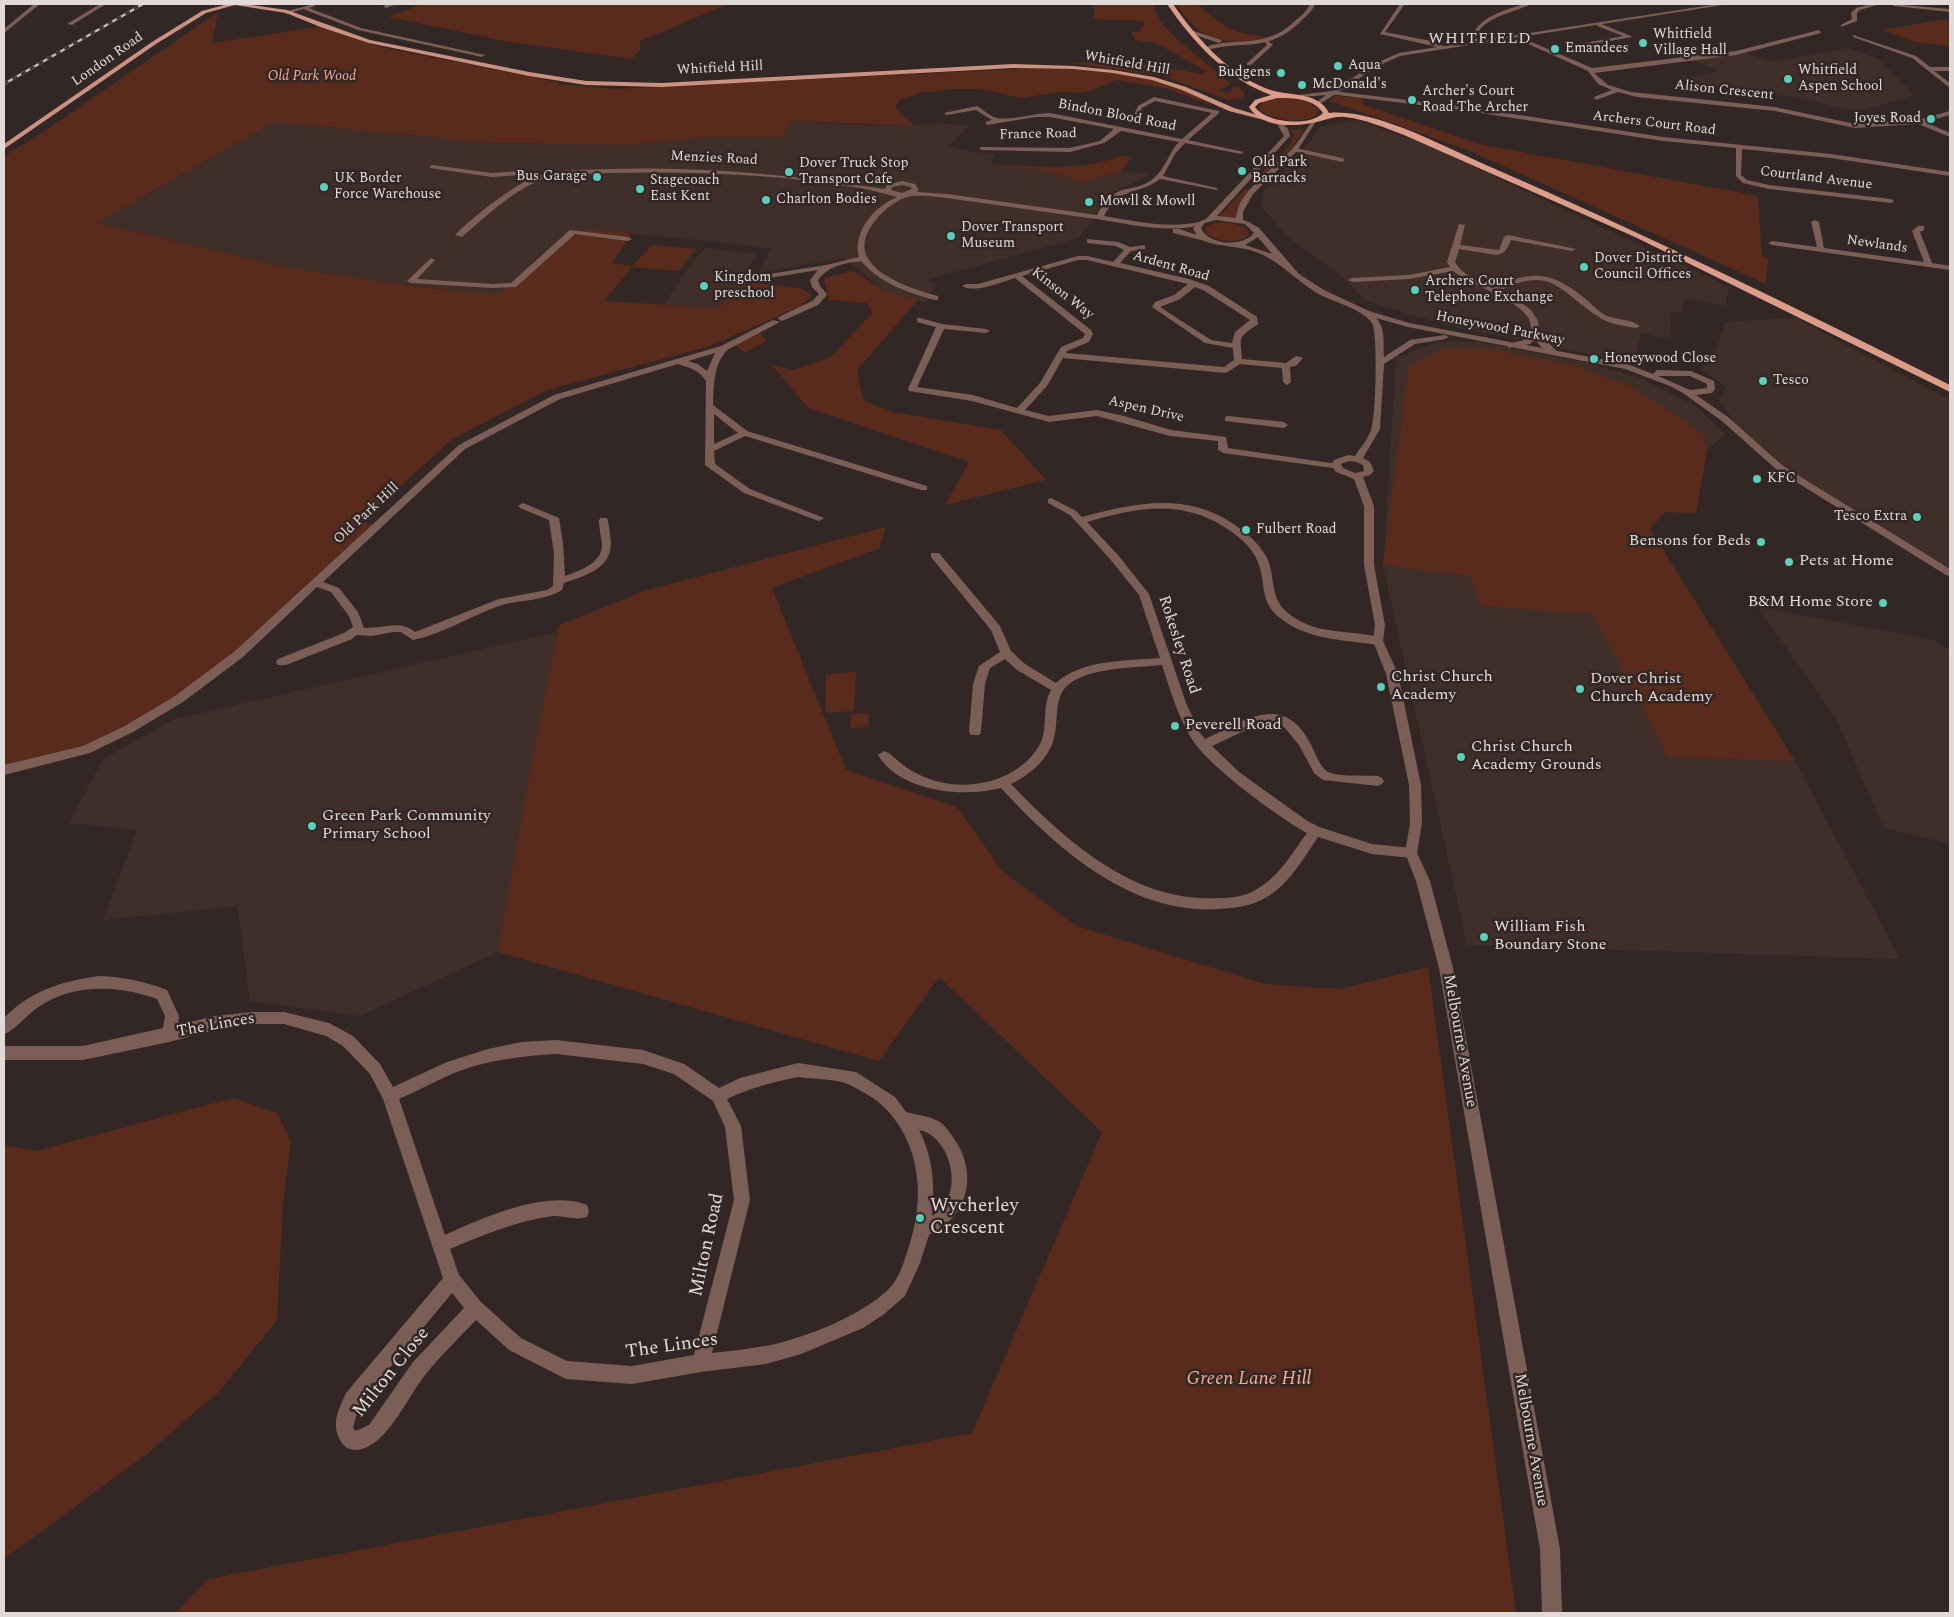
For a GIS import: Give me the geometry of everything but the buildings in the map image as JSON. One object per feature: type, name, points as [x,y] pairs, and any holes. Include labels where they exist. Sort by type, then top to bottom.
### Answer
[{"type":"highway","points":[[1170,4],[1191,32],[1205,46],[1254,86],[1280,96]]},
{"type":"highway","points":[[1196,48],[1252,90],[1257,101]]},
{"type":"highway","points":[[1950,379],[1775,293],[1512,172],[1421,134],[1357,116],[1324,116],[1315,121],[1297,123],[1277,121],[1268,119],[1254,111],[1252,107],[1257,101],[1280,96],[1292,96],[1332,107],[1357,116],[1451,152],[1618,227],[1801,314],[1950,390]]},
{"type":"highway","points":[[1319,104],[1326,110],[1324,116]]},
{"type":"main road","name":"Whitfield Hill","points":[[234,4],[287,12],[369,41],[529,74],[586,83],[662,85],[909,71],[1045,66],[1092,69],[1134,75],[1173,84],[1237,111],[1268,119]]},
{"type":"main road","name":"London Road","points":[[4,147],[154,43],[204,12],[234,4]]},
{"type":"main road","name":"Whitfield Hill","points":[[1211,100],[1234,105],[1257,101]]},
{"type":"street","points":[[4,31],[37,4]]},
{"type":"street","points":[[70,24],[103,4]]},
{"type":"street","points":[[287,12],[317,4]]},
{"type":"street","points":[[1196,48],[1199,46],[1265,41],[1279,36],[1310,10],[1312,4]]},
{"type":"street","points":[[1402,4],[1382,33],[1431,43],[1444,48]]},
{"type":"street","points":[[1476,44],[1474,36],[1482,24],[1528,4]]},
{"type":"street","points":[[1319,104],[1332,93],[1384,60],[1404,54],[1518,38],[1726,4]]},
{"type":"street","points":[[1843,26],[1855,20],[1854,13],[1858,9],[1877,4]]},
{"type":"street","points":[[1894,4],[1950,11]]},
{"type":"street","points":[[305,8],[374,33],[482,55]]},
{"type":"street","points":[[1580,46],[1629,37],[1598,24]]},
{"type":"street","points":[[1607,27],[1617,38],[1615,40]]},
{"type":"street","points":[[1191,32],[1231,43]]},
{"type":"street","points":[[1518,38],[1592,70],[1738,52],[1819,32]]},
{"type":"street","points":[[1855,36],[1914,57],[1950,86]]},
{"type":"street","points":[[1205,46],[1220,41]]},
{"type":"street","points":[[1249,64],[1268,48],[1270,45],[1265,41]]},
{"type":"street","points":[[1930,69],[1950,69]]},
{"type":"street","name":"Alison Crescent","points":[[1592,70],[1591,73],[1595,78],[1616,91],[1775,109],[1855,126],[1874,127],[1919,122],[1950,113]]},
{"type":"street","points":[[1341,88],[1356,96]]},
{"type":"street","points":[[1596,98],[1616,91]]},
{"type":"street","points":[[1292,96],[1332,93]]},
{"type":"street","name":"Archers Court Road","points":[[1332,93],[1467,109],[1663,139],[1831,156],[1950,174]]},
{"type":"street","points":[[1100,217],[1106,203],[1116,194],[1150,183],[1158,177],[1173,152],[1182,142],[1217,112],[1154,99],[1140,107],[1136,114]]},
{"type":"street","points":[[947,113],[977,108],[990,118],[999,120]]},
{"type":"street","name":"Bindon Blood Road","points":[[988,123],[999,120],[1050,115],[1241,152]]},
{"type":"street","points":[[1209,220],[1287,136],[1285,128],[1277,121]]},
{"type":"street","points":[[907,195],[947,196],[1149,224],[1186,227],[1209,220],[1224,218],[1240,220],[1238,214],[1240,208],[1248,196],[1295,150],[1315,121]]},
{"type":"street","points":[[1919,122],[1950,135]]},
{"type":"street","name":"France Road","points":[[982,148],[1046,151],[1070,150],[1102,142],[1120,128]]},
{"type":"street","name":"Courtland Avenue","points":[[1738,147],[1738,174],[1745,182],[1769,187],[1891,201]]},
{"type":"street","points":[[1295,150],[1342,160]]},
{"type":"street","points":[[432,167],[516,180],[534,180]]},
{"type":"street","name":"Menzies Road","points":[[521,172],[569,173],[712,170],[857,185],[907,195]]},
{"type":"street","points":[[459,235],[512,192],[540,175],[532,171]]},
{"type":"street","points":[[492,175],[521,172]]},
{"type":"street","points":[[512,192],[516,180],[514,177],[521,172]]},
{"type":"street","name":"Menzies Road","points":[[534,180],[569,173]]},
{"type":"street","points":[[1158,177],[1215,189]]},
{"type":"street","name":"Menzies Road","points":[[857,185],[906,183],[915,187]]},
{"type":"street","points":[[888,204],[887,188],[895,184]]},
{"type":"street","points":[[935,298],[900,287],[876,273],[864,258],[861,242],[863,234],[888,204],[916,190],[915,187],[947,196]]},
{"type":"street","name":"Honeywood Parkway","points":[[1240,220],[1253,226],[1282,262],[1306,283],[1366,313],[1408,325],[1468,338],[1639,370],[1674,379]]},
{"type":"street","name":"Newlands","points":[[1815,222],[1821,250]]},
{"type":"street","points":[[1149,224],[1204,239]]},
{"type":"street","points":[[1199,224],[1197,232],[1204,239]]},
{"type":"street","points":[[1461,225],[1456,240],[1458,247],[1451,262],[1455,269],[1467,278],[1516,302],[1528,312],[1534,321],[1536,335],[1544,345],[1556,354]]},
{"type":"street","name":"Newlands","points":[[1921,228],[1916,231],[1929,265]]},
{"type":"street","points":[[431,260],[411,281],[493,286],[513,285],[573,232],[628,239]]},
{"type":"street","points":[[1235,244],[1249,242],[1258,233]]},
{"type":"street","points":[[1458,247],[1496,253],[1502,252],[1508,237],[1572,249]]},
{"type":"street","name":"Honeywood Parkway","points":[[1204,239],[1219,243],[1235,244],[1260,251],[1282,262]]},
{"type":"street","points":[[1090,241],[1118,244],[1129,249],[1142,247]]},
{"type":"street","name":"Newlands","points":[[1772,243],[1950,268]]},
{"type":"street","points":[[1115,264],[1129,249]]},
{"type":"street","points":[[748,275],[763,277],[826,267],[864,258]]},
{"type":"street","name":"Ardent Road","points":[[966,286],[978,286],[1078,258],[1115,264],[1193,284],[1212,291],[1254,319],[1255,322],[1238,334],[1236,346]]},
{"type":"street","name":"Old Park Hill","points":[[4,770],[86,750],[146,719],[179,699],[239,654],[462,447],[557,397],[724,348],[779,321],[815,303],[823,294],[816,287],[814,280],[818,273],[826,267]]},
{"type":"street","points":[[1352,280],[1409,277],[1436,270],[1455,269]]},
{"type":"street","name":"Kinson Way","points":[[1017,276],[1087,330],[1088,338],[1064,349],[1049,377],[1018,411]]},
{"type":"street","points":[[1492,291],[1518,279],[1538,278],[1552,280],[1567,288],[1603,317],[1636,326]]},
{"type":"street","points":[[912,291],[924,284]]},
{"type":"street","points":[[1193,284],[1177,297],[1158,304],[1156,307],[1159,311],[1206,341],[1236,346],[1238,361]]},
{"type":"street","points":[[1358,459],[1376,430],[1380,363],[1379,332],[1376,323],[1366,313]]},
{"type":"street","points":[[920,320],[941,326],[986,334],[993,324]]},
{"type":"street","name":"Aspen Drive","points":[[941,326],[912,389],[972,398],[1049,419],[1097,413],[1109,414],[1170,433],[1226,425],[1284,425]]},
{"type":"street","points":[[1511,346],[1527,342],[1536,335]]},
{"type":"street","points":[[1380,363],[1412,342],[1437,337],[1468,338]]},
{"type":"street","points":[[724,348],[717,355],[712,368],[710,382],[710,466],[747,491],[818,518]]},
{"type":"street","points":[[1061,355],[1219,370],[1226,370],[1238,361],[1286,366],[1293,364],[1299,358]]},
{"type":"street","points":[[676,362],[695,364],[705,372],[710,382]]},
{"type":"street","points":[[1286,366],[1287,382]]},
{"type":"street","points":[[1725,419],[1713,397],[1711,383],[1702,377],[1685,373],[1674,379],[1682,390],[1725,419],[1780,468],[1950,573]]},
{"type":"street","points":[[1682,390],[1713,397]]},
{"type":"street","points":[[1021,394],[1032,397]]},
{"type":"street","points":[[709,406],[744,434],[924,488]]},
{"type":"street","points":[[1226,425],[1222,450],[1337,467],[1347,475],[1358,476],[1367,474],[1369,471],[1367,464],[1358,459],[1344,458],[1338,462],[1337,467]]},
{"type":"street","points":[[710,450],[744,434]]},
{"type":"street","points":[[1358,476],[1369,506],[1369,565],[1380,625],[1378,641],[1392,674],[1415,785],[1416,823],[1411,853]]},
{"type":"street","name":"Rokesley Road","points":[[1051,500],[1073,514],[1080,521],[1114,557],[1144,594],[1180,704],[1195,734],[1203,745],[1235,775],[1302,824],[1315,831],[1372,849],[1411,853]]},
{"type":"street","points":[[1080,521],[1127,508],[1148,505],[1179,506],[1200,510],[1228,523],[1252,543],[1264,563],[1267,592],[1270,599],[1282,614],[1293,623],[1309,630],[1378,641]]},
{"type":"street","points":[[356,631],[372,632],[392,628],[404,629],[413,636],[424,634],[506,600],[524,597],[536,598],[558,588],[560,581],[554,518],[524,506]]},
{"type":"street","points":[[560,581],[581,573],[601,560],[606,552],[604,520]]},
{"type":"street","points":[[935,555],[996,629],[1006,653],[1021,667],[1058,689]]},
{"type":"street","points":[[282,662],[328,642],[348,636],[359,628],[354,615],[335,590],[315,582]]},
{"type":"street","points":[[975,732],[979,684],[985,666],[1006,653]]},
{"type":"street","points":[[884,755],[901,770],[924,782],[945,787],[987,788],[1004,784],[1032,763],[1046,746],[1050,733],[1052,703],[1058,689],[1067,680],[1104,667],[1166,661]]},
{"type":"street","points":[[1203,745],[1259,719],[1277,717],[1290,725],[1304,742],[1318,770],[1327,777],[1378,781]]},
{"type":"street","points":[[1004,784],[1029,811],[1055,834],[1090,860],[1131,886],[1169,899],[1203,906],[1248,899],[1263,893],[1274,885],[1289,868],[1315,831]]},
{"type":"street","name":"Melbourne Avenue","points":[[1411,853],[1423,880],[1446,968],[1550,1549],[1552,1613]]},
{"type":"street","points":[[4,1028],[10,1020],[34,1001],[53,991],[72,986],[124,983],[146,987],[162,994],[172,1016],[169,1035]]},
{"type":"street","name":"The Linces","points":[[4,1052],[82,1053],[169,1035],[215,1023],[253,1018],[284,1018],[329,1030],[348,1041],[363,1056],[375,1069],[390,1096],[442,1245],[452,1280],[475,1308],[515,1344],[566,1370],[632,1375],[701,1363],[766,1356],[795,1348],[857,1322],[899,1290],[912,1263],[923,1229]]},
{"type":"street","name":"Milton Road","points":[[390,1096],[452,1067],[488,1056],[521,1050],[556,1047],[643,1057],[679,1069],[718,1096],[733,1126],[742,1200],[701,1363]]},
{"type":"street","points":[[718,1096],[740,1085],[798,1070],[851,1078],[873,1090],[890,1102],[914,1136],[924,1164],[926,1197],[923,1229],[934,1226],[951,1208],[959,1186],[958,1164],[954,1152],[940,1132],[931,1125],[918,1124],[902,1118]]},
{"type":"street","points":[[442,1245],[495,1221],[554,1208],[581,1211]]},
{"type":"street","name":"Milton Close","points":[[452,1280],[352,1399],[346,1416],[344,1430],[352,1441],[362,1440],[375,1431],[419,1368],[475,1308]]},
{"type":"shaded area","name":"Whitfield Aspen School","points":[[1848,48],[1878,59],[1914,95],[1858,112],[1799,98],[1676,81],[1681,77],[1691,77],[1719,71],[1692,60],[1747,53],[1772,62]]},
{"type":"shaded area","points":[[1357,120],[1430,146],[1729,287],[1725,306],[1685,298],[1682,313],[1671,311],[1670,337],[1658,337],[1641,333],[1636,351],[1637,364],[1449,326],[1366,301],[1339,274],[1289,238],[1261,206],[1264,191],[1303,151],[1320,127]]},
{"type":"shaded area","points":[[791,121],[858,125],[915,126],[936,123],[969,126],[949,146],[972,152],[995,154],[990,164],[1040,170],[1085,182],[1121,171],[1150,174],[1109,195],[1079,238],[926,280],[936,284],[926,303],[885,291],[844,258],[758,273],[771,249],[719,242],[578,229],[498,294],[418,287],[280,266],[97,223],[274,122],[492,143],[630,145],[707,137],[781,137]]},
{"type":"shaded area","points":[[705,248],[757,254],[720,308],[664,305],[687,269]]},
{"type":"shaded area","points":[[1795,318],[1950,400],[1950,573],[1780,468],[1746,439],[1719,400],[1726,387],[1699,368],[1712,363],[1725,322]]},
{"type":"shaded area","name":"Dover Christ Church Academy","points":[[1438,342],[1478,342],[1579,361],[1640,378],[1696,406],[1725,434],[1707,451],[1696,513],[1665,512],[1650,529],[1795,761],[1900,959],[1467,945],[1383,565],[1396,358]]},
{"type":"shaded area","points":[[1758,607],[1934,640],[1950,650],[1950,844],[1884,828],[1836,719]]},
{"type":"shaded area","name":"Green Park Community Primary School","points":[[558,632],[498,952],[360,1016],[250,1001],[237,906],[103,920],[137,830],[69,823],[103,759],[175,719]]},
{"type":"green space","points":[[422,4],[728,4],[640,41],[640,49],[632,59],[505,41],[389,17]]},
{"type":"green space","points":[[1095,4],[1153,4],[1160,21],[1179,41],[1231,84],[1219,91],[1228,93],[1232,90],[1231,88],[1238,86],[1244,92],[1244,97],[1228,100],[1162,76],[1070,63],[1110,62],[1161,67],[1203,74],[1206,71],[1156,43],[1135,40],[1131,32],[1140,31],[1145,21],[1093,19]]},
{"type":"green space","points":[[1175,4],[1197,4],[1229,28],[1267,37],[1246,41],[1212,38],[1195,26]]},
{"type":"green space","name":"Old Park Wood","points":[[218,12],[212,43],[318,27],[381,47],[557,82],[558,84],[614,89],[1013,69],[1064,69],[1090,70],[1142,77],[1191,93],[1213,106],[1168,89],[1117,80],[1084,93],[1059,92],[1021,98],[981,89],[951,89],[921,93],[899,100],[895,108],[915,126],[792,121],[782,137],[707,137],[630,145],[492,143],[274,122],[97,223],[280,266],[418,287],[498,294],[578,229],[632,233],[612,263],[632,266],[652,245],[697,249],[678,271],[632,267],[604,301],[720,308],[739,280],[803,289],[812,296],[799,307],[710,346],[547,390],[451,440],[361,522],[377,525],[239,654],[129,729],[38,763],[4,770],[4,156],[43,132]]},
{"type":"green space","points":[[1939,20],[1950,21],[1950,47],[1916,42],[1882,30]]},
{"type":"green space","points":[[1335,96],[1363,98],[1362,104],[1479,144],[1758,196],[1762,257],[1768,258],[1766,284],[1470,151],[1330,101]]},
{"type":"green space","points":[[1291,98],[1309,102],[1319,112],[1307,119],[1289,120],[1271,116],[1259,108],[1264,101]]},
{"type":"green space","points":[[1291,129],[1304,131],[1286,155],[1256,183],[1251,182],[1288,147],[1294,135]]},
{"type":"green space","points":[[1121,156],[1132,157],[1121,171],[1085,182],[1040,170],[990,164],[1056,167],[1089,164]]},
{"type":"green space","points":[[1245,189],[1250,189],[1236,210],[1236,218],[1219,217]]},
{"type":"green space","points":[[1227,222],[1245,227],[1249,234],[1240,240],[1228,241],[1206,233],[1206,227],[1214,223]]},
{"type":"green space","points":[[854,271],[885,291],[918,300],[857,370],[863,400],[893,412],[1001,430],[1046,480],[945,505],[969,462],[808,408],[772,365],[794,370],[831,357],[872,313],[867,303],[829,300],[824,278]]},
{"type":"green space","points":[[760,333],[767,341],[745,353],[735,345]]},
{"type":"green space","points":[[1445,348],[1483,348],[1571,365],[1630,386],[1694,427],[1704,436],[1707,451],[1696,513],[1665,512],[1650,529],[1795,761],[1668,757],[1593,614],[1481,606],[1470,576],[1383,565],[1409,366]]},
{"type":"green space","name":"Green Lane Hill","points":[[886,527],[880,548],[772,588],[846,770],[957,807],[1003,872],[1077,926],[1265,984],[1340,989],[1428,967],[1516,1613],[175,1613],[208,1579],[972,1433],[1102,1132],[939,977],[879,1061],[498,952],[559,625],[644,591]]},
{"type":"green space","points":[[856,672],[854,711],[825,713],[826,674]]},
{"type":"green space","points":[[869,713],[869,727],[850,728],[851,714]]},
{"type":"green space","points":[[233,1098],[277,1113],[291,1141],[283,1202],[277,1320],[219,1392],[148,1453],[4,1559],[4,1145],[36,1151]]},
{"type":"railway","points":[[4,84],[143,4]]},
{"type":"place","name":"Whitfield Village Hall","points":[[1643,43]]},
{"type":"place","name":"Emandees","points":[[1555,49]]},
{"type":"place","name":"Aqua","points":[[1338,66]]},
{"type":"place","name":"Budgens","points":[[1281,73]]},
{"type":"place","name":"Whitfield Aspen School","points":[[1788,79]]},
{"type":"place","name":"McDonald's","points":[[1302,85]]},
{"type":"place","name":"Archer's Court Road The Archer","points":[[1412,100]]},
{"type":"place","name":"Joyes Road","points":[[1931,119]]},
{"type":"place","name":"Old Park Barracks","points":[[1242,171]]},
{"type":"place","name":"Dover Truck Stop Transport Cafe","points":[[789,172]]},
{"type":"place","name":"Bus Garage","points":[[597,177]]},
{"type":"place","name":"UK Border Force Warehouse","points":[[324,187]]},
{"type":"place","name":"Stagecoach East Kent","points":[[640,189]]},
{"type":"place","name":"Charlton Bodies","points":[[766,200]]},
{"type":"place","name":"Mowll & Mowll","points":[[1089,202]]},
{"type":"place","name":"Dover Transport Museum","points":[[951,236]]},
{"type":"place","name":"Dover District Council Offices","points":[[1584,267]]},
{"type":"place","name":"Kingdom preschool","points":[[704,286]]},
{"type":"place","name":"Archers Court Telephone Exchange","points":[[1415,290]]},
{"type":"place","name":"Honeywood Close","points":[[1594,359]]},
{"type":"place","name":"Tesco","points":[[1763,381]]},
{"type":"place","name":"KFC","points":[[1757,479]]},
{"type":"place","name":"Tesco Extra","points":[[1917,517]]},
{"type":"place","name":"Fulbert Road","points":[[1246,530]]},
{"type":"place","name":"Bensons for Beds","points":[[1761,542]]},
{"type":"place","name":"Pets at Home","points":[[1789,562]]},
{"type":"place","name":"B&M Home Store","points":[[1883,603]]},
{"type":"place","name":"Christ Church Academy","points":[[1381,687]]},
{"type":"place","name":"Dover Christ Church Academy","points":[[1580,689]]},
{"type":"place","name":"Peverell Road","points":[[1175,726]]},
{"type":"place","name":"Christ Church Academy Grounds","points":[[1461,757]]},
{"type":"place","name":"Green Park Community Primary School","points":[[312,826]]},
{"type":"place","name":"William Fish Boundary Stone","points":[[1484,937]]},
{"type":"place","name":"Wycherley Crescent","points":[[920,1218]]},
{"type":"district","name":"WHITFIELD","points":[[1480,40]]}]
